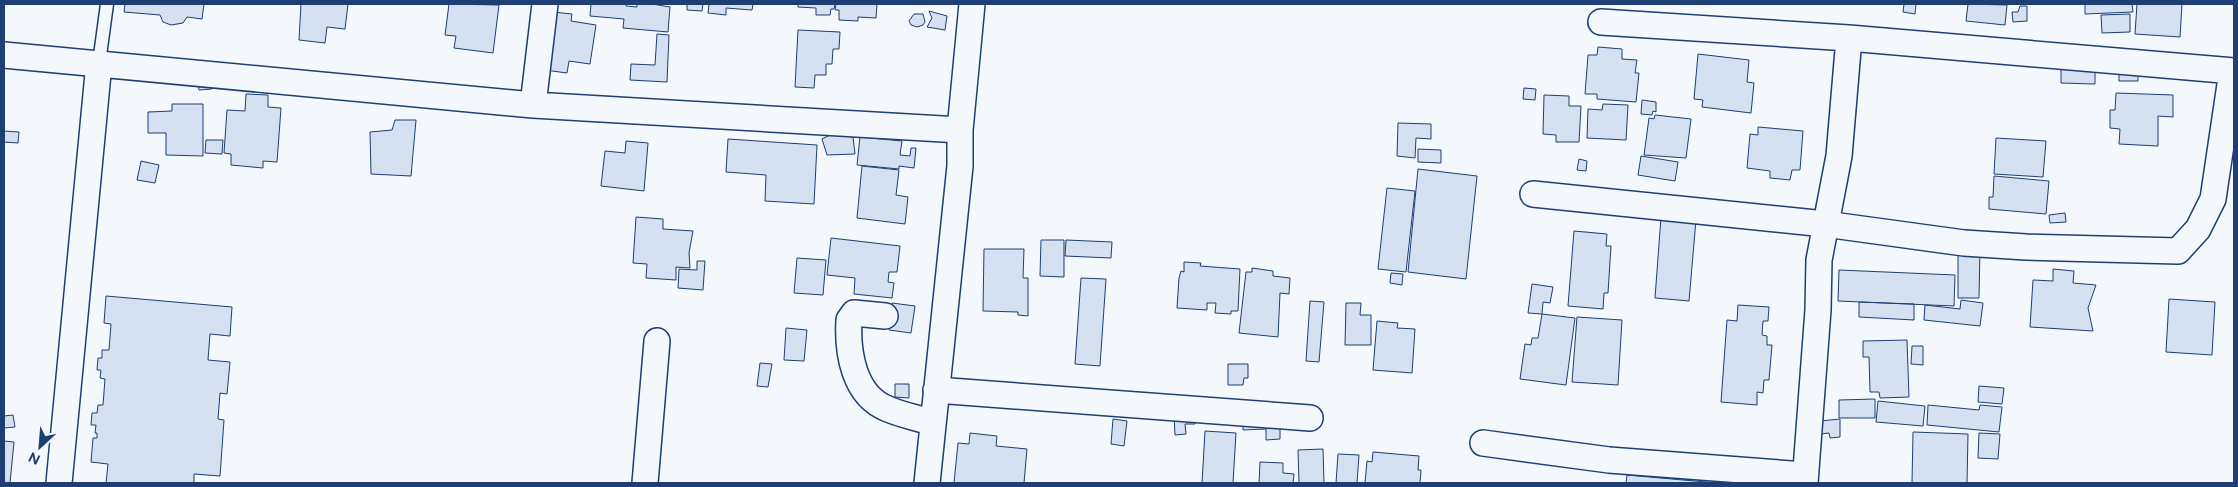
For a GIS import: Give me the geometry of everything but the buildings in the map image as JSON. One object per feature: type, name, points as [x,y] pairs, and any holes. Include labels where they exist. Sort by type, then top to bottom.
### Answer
[{"type":"street","points":[[533,105],[545,4]]},
{"type":"street","points":[[927,483],[960,166],[960,130],[972,4]]},
{"type":"street","points":[[1533,194],[1825,224],[1964,243],[2026,247],[2178,251],[2198,229],[2213,199],[2233,71],[1850,38],[1601,22]]},
{"type":"street","points":[[1483,444],[1609,460],[1805,479],[1818,310],[1819,260],[1839,156],[1850,38]]},
{"type":"street","points":[[4,55],[533,105],[960,130]]},
{"type":"street","points":[[60,483],[99,63]]},
{"type":"street","points":[[885,316],[854,313],[849,320],[852,363],[858,382],[870,399],[887,409],[933,422]]},
{"type":"street","points":[[645,483],[657,341]]},
{"type":"street","points":[[936,390],[1310,418]]},
{"type":"lane","points":[[99,63],[107,4]]}]
